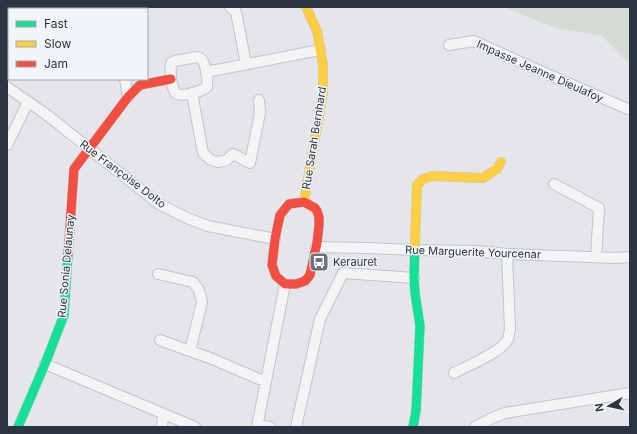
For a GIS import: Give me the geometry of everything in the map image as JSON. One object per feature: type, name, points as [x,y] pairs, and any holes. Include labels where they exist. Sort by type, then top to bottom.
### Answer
[{"type":"street","points":[[230,7],[236,12],[246,64]]},
{"type":"street","name":"Rue Sarah Bernhard","points":[[304,202],[323,92],[323,65],[320,50],[316,31],[306,7]]},
{"type":"street","name":"Impasse Jeanne Dieulafoy","points":[[449,45],[474,41],[630,110]]},
{"type":"street","points":[[206,72],[320,50]]},
{"type":"street","points":[[197,57],[200,58],[203,61],[206,72],[208,81],[207,87],[204,90],[180,95],[176,94],[173,90],[170,68],[171,64],[175,61],[197,57]]},
{"type":"street","name":"Rue Sonia Delaunay","points":[[18,427],[64,315],[74,169],[128,97],[140,85],[172,79]]},
{"type":"street","points":[[125,80],[128,97]]},
{"type":"street","name":"Rue Françoise Dolto","points":[[7,87],[46,115],[160,204],[187,218],[208,226],[275,239]]},
{"type":"street","points":[[192,93],[203,153],[211,160],[218,162],[227,160],[233,154],[250,163],[260,113],[259,100]]},
{"type":"street","points":[[7,145],[28,102]]},
{"type":"street","points":[[413,427],[416,411],[420,326],[414,278],[417,185],[423,179],[432,176],[483,178],[497,169],[501,162]]},
{"type":"street","points":[[554,184],[599,208],[596,257]]},
{"type":"street","points":[[304,202],[311,205],[317,211],[320,223],[310,275],[305,281],[296,284],[285,284],[276,276],[272,265],[280,215],[289,204],[304,202]]},
{"type":"street","name":"Rue Marguerite Yourcenar","points":[[316,247],[476,251],[507,254],[615,258],[630,257]]},
{"type":"street","points":[[454,373],[500,348],[507,340],[510,330],[507,254]]},
{"type":"street","points":[[296,427],[320,319],[343,273],[414,278]]},
{"type":"street","points":[[158,274],[193,282],[199,290],[202,302],[190,351]]},
{"type":"street","points":[[270,427],[257,426],[285,284]]},
{"type":"street","points":[[160,340],[210,358],[266,381]]},
{"type":"street","points":[[45,364],[195,427]]},
{"type":"street","points":[[475,427],[506,412],[630,393]]},
{"type":"street","points":[[162,427],[163,414]]},
{"type":"shaded area","points":[[505,7],[630,7],[630,62],[623,58],[601,35],[560,29]]},
{"type":"traffic: fast","points":[[413,427],[416,411],[420,326],[414,278],[415,245]]},
{"type":"traffic: fast","points":[[18,427],[64,315],[68,254]]},
{"type":"traffic: slow","points":[[304,202],[323,92],[323,65],[317,31],[306,7]]},
{"type":"traffic: slow","points":[[415,245],[417,185],[423,179],[432,176],[483,178],[497,169],[501,162]]},
{"type":"traffic: jam","points":[[68,254],[74,169],[128,97],[140,85],[171,79]]},
{"type":"traffic: jam","points":[[304,202],[315,208],[319,217],[317,243],[310,275],[305,281],[296,284],[285,284],[276,276],[272,265],[280,215],[289,204],[304,202]]},
{"type":"place","name":"Kerauret","points":[[319,262]]}]
